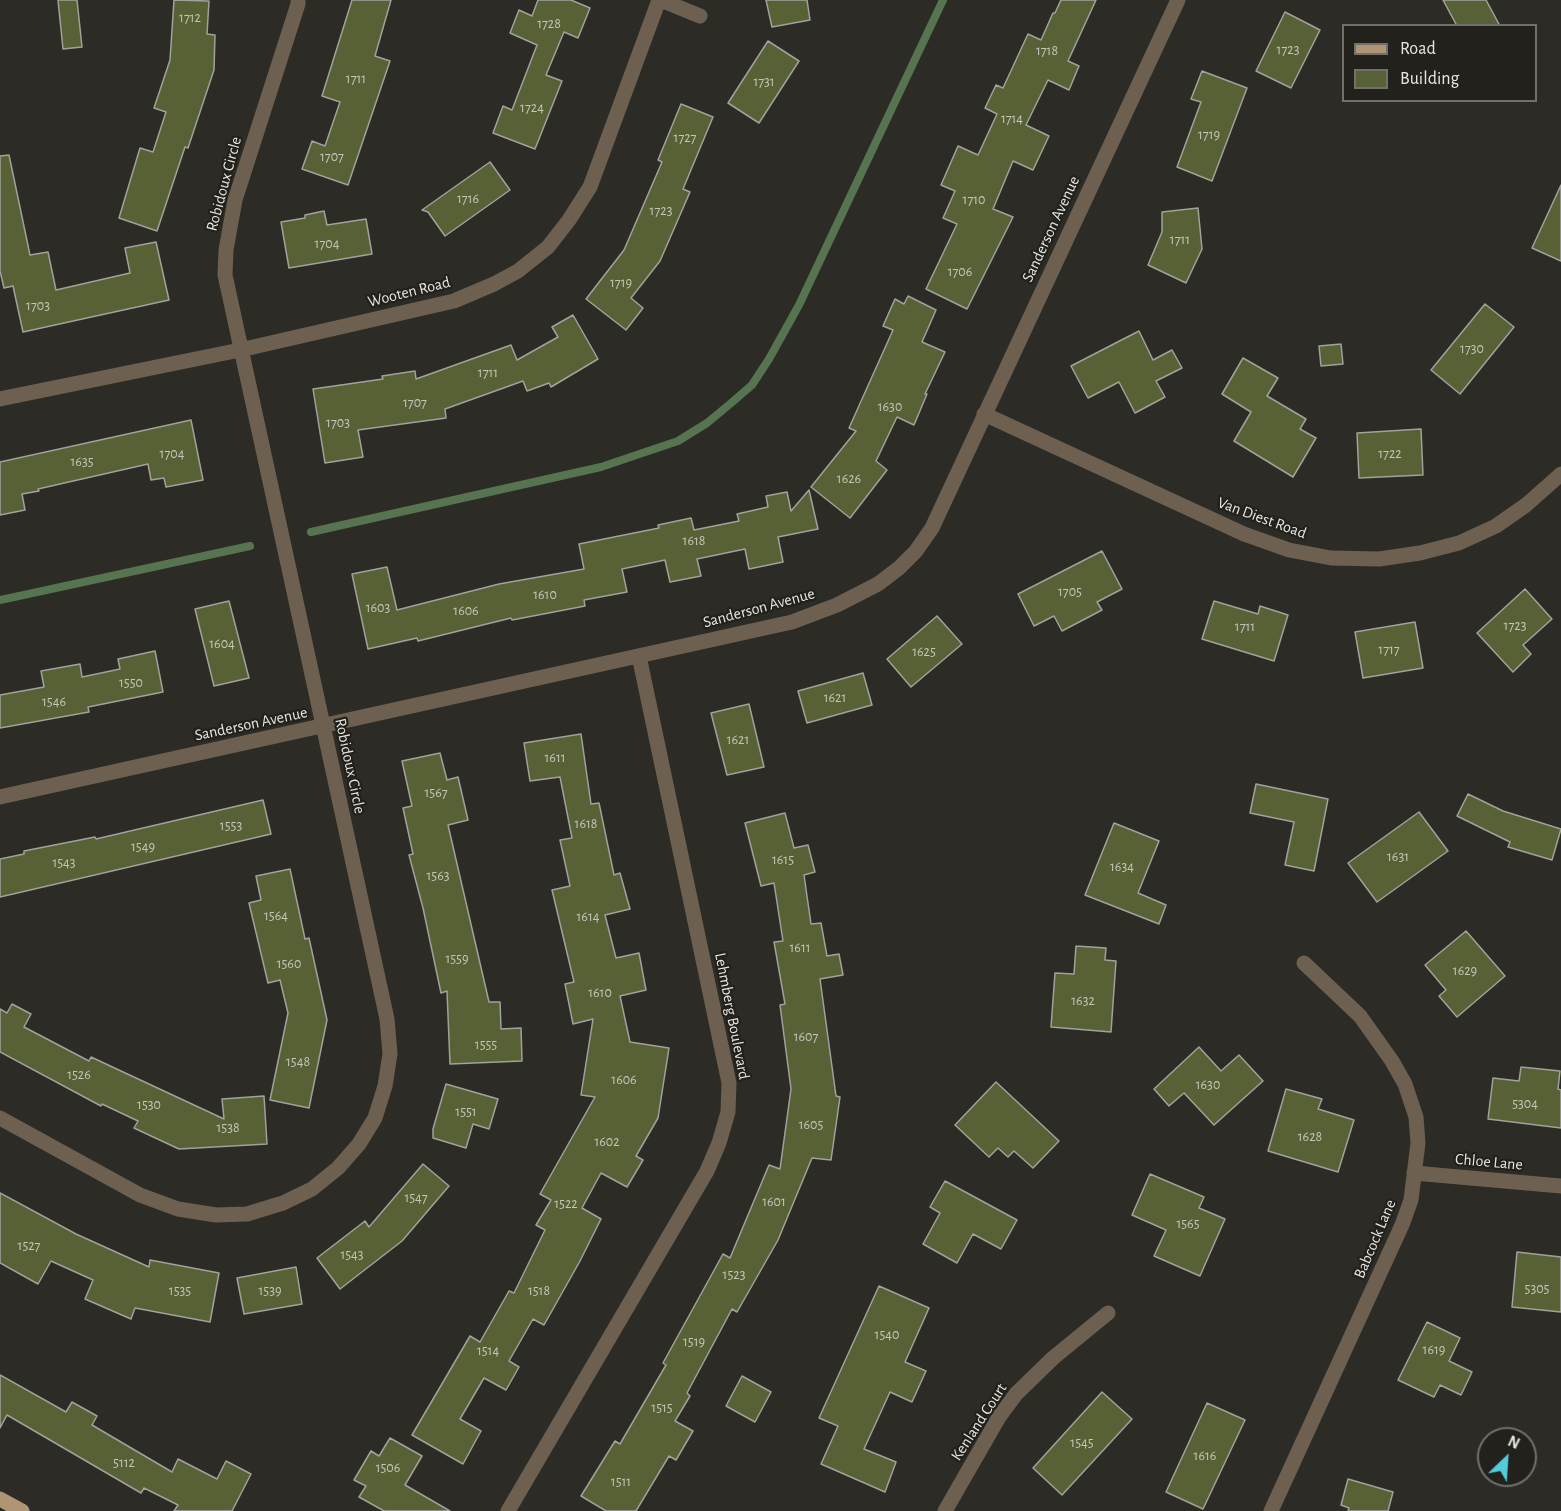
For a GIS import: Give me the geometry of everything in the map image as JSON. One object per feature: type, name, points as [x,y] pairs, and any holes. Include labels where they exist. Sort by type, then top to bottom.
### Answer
[{"type":"main road","points":[[0,1499],[22,1511]]},
{"type":"street","name":"Robidoux Circle","points":[[0,1118],[140,1196],[178,1209],[216,1215],[247,1214],[283,1203],[312,1189],[338,1168],[359,1144],[375,1118],[385,1086],[390,1054],[387,1019],[225,275],[229,224],[235,200],[298,0]]},
{"type":"street","name":"Wooten Road","points":[[0,399],[240,350],[454,301],[518,271],[548,247],[590,187],[660,0],[700,16]]},
{"type":"street","name":"Sanderson Avenue","points":[[0,797],[792,622],[837,605],[878,584],[899,568],[932,528],[1178,0]]},
{"type":"street","name":"Van Diest Road","points":[[984,414],[1244,534],[1288,550],[1331,558],[1379,559],[1420,553],[1459,543],[1496,526],[1526,505],[1561,474]]},
{"type":"street","name":"Lehmberg Boulevard","points":[[508,1511],[707,1171],[719,1143],[728,1112],[729,1083],[639,656]]},
{"type":"street","name":"Babcock Lane","points":[[1271,1511],[1402,1225],[1411,1200],[1418,1143],[1416,1118],[1405,1084],[1392,1061],[1360,1016],[1304,963]]},
{"type":"street","name":"Chloe Lane","points":[[1414,1173],[1561,1186]]},
{"type":"street","name":"Kenland Court","points":[[945,1511],[999,1417],[1016,1394],[1053,1358],[1108,1313]]},
{"type":"building","points":[[58,0],[77,0],[82,47],[63,49]]},
{"type":"building","points":[[174,0],[209,1],[207,34],[215,35],[214,70],[157,231],[119,218],[140,148],[153,152],[166,112],[154,108],[170,60]]},
{"type":"building","points":[[352,0],[391,0],[375,56],[390,61],[348,185],[302,169],[312,141],[325,146],[340,102],[322,96]]},
{"type":"building","points":[[538,0],[571,0],[590,8],[578,38],[564,32],[546,75],[562,81],[535,149],[493,133],[503,106],[512,110],[537,45],[510,33],[519,10],[532,16]]},
{"type":"building","points":[[766,0],[807,0],[810,20],[772,27]]},
{"type":"building","points":[[1061,0],[1096,0],[1068,61],[1079,66],[1069,90],[1048,80],[1026,125],[1049,136],[1033,170],[1013,161],[993,209],[1013,217],[967,309],[926,289],[957,224],[943,218],[955,191],[941,185],[958,146],[978,155],[997,114],[985,108],[996,85],[1003,88],[1028,34],[1041,40]]},
{"type":"building","points":[[1443,0],[1486,0],[1499,24],[1456,24]]},
{"type":"building","points":[[1285,12],[1320,30],[1291,88],[1256,71]]},
{"type":"building","points":[[768,41],[799,61],[759,123],[728,103]]},
{"type":"building","points":[[1202,71],[1247,88],[1212,181],[1177,167],[1201,102],[1191,99]]},
{"type":"building","points":[[681,104],[713,117],[683,189],[690,192],[660,261],[631,298],[643,308],[626,330],[586,299],[624,250],[662,162],[658,160]]},
{"type":"building","points":[[9,155],[30,255],[48,252],[56,290],[130,273],[125,248],[156,242],[169,300],[23,332],[13,286],[4,288],[0,271],[0,156]]},
{"type":"building","points":[[490,162],[510,190],[445,236],[428,212],[422,210]]},
{"type":"building","points":[[1561,185],[1561,261],[1532,248]]},
{"type":"building","points":[[1198,208],[1202,249],[1186,283],[1148,265],[1162,232],[1162,212]]},
{"type":"building","points":[[324,211],[327,225],[366,219],[372,254],[289,268],[281,222],[305,218],[305,215]]},
{"type":"building","points":[[908,296],[936,310],[922,342],[945,352],[925,394],[927,394],[914,425],[897,417],[876,461],[887,470],[850,518],[811,487],[856,431],[849,428],[893,330],[883,326],[895,299],[904,304]]},
{"type":"building","points":[[1485,304],[1514,327],[1460,394],[1431,370]]},
{"type":"building","points":[[573,315],[598,359],[551,387],[549,383],[527,391],[523,381],[445,409],[446,418],[358,430],[363,457],[325,463],[313,389],[383,379],[382,376],[415,371],[416,379],[511,345],[517,360],[558,337],[552,327]]},
{"type":"building","points":[[1139,331],[1153,360],[1172,350],[1182,368],[1156,381],[1165,397],[1135,413],[1119,382],[1088,398],[1071,366]]},
{"type":"building","points":[[1341,344],[1343,364],[1321,366],[1319,346]]},
{"type":"building","points":[[1243,358],[1278,378],[1267,396],[1306,419],[1300,429],[1316,438],[1293,477],[1234,441],[1251,412],[1222,394]]},
{"type":"building","points":[[191,420],[203,480],[166,487],[164,478],[151,480],[148,464],[22,494],[25,510],[0,515],[0,462]]},
{"type":"building","points":[[1421,429],[1423,475],[1359,478],[1357,433]]},
{"type":"building","points":[[809,490],[818,529],[778,537],[783,562],[749,569],[745,549],[697,559],[701,576],[670,582],[665,560],[622,569],[627,592],[584,600],[585,606],[512,620],[511,618],[418,641],[417,638],[368,649],[352,574],[387,567],[397,610],[499,584],[584,569],[579,544],[659,528],[658,525],[691,518],[694,530],[739,521],[737,514],[768,507],[766,496],[787,492],[791,511]]},
{"type":"building","points":[[1102,551],[1122,589],[1097,602],[1102,610],[1062,631],[1054,616],[1034,626],[1018,594]]},
{"type":"building","points":[[1525,589],[1552,619],[1523,645],[1531,654],[1513,672],[1477,633]]},
{"type":"building","points":[[229,601],[249,678],[214,686],[195,609]]},
{"type":"building","points":[[1214,601],[1258,614],[1260,606],[1288,615],[1274,661],[1202,639]]},
{"type":"building","points":[[937,616],[962,644],[911,687],[887,659]]},
{"type":"building","points":[[1415,622],[1423,668],[1363,678],[1355,632]]},
{"type":"building","points":[[155,651],[163,692],[88,707],[89,712],[0,728],[0,695],[44,687],[41,671],[80,664],[82,677],[120,669],[118,659]]},
{"type":"building","points":[[863,673],[872,705],[807,723],[798,691]]},
{"type":"building","points":[[749,704],[764,767],[727,775],[711,713]]},
{"type":"building","points":[[581,734],[591,804],[599,803],[614,875],[620,873],[630,909],[605,915],[616,958],[639,953],[646,990],[620,996],[630,1042],[669,1048],[658,1118],[636,1156],[643,1160],[627,1187],[601,1173],[582,1208],[601,1219],[544,1325],[533,1319],[509,1361],[519,1367],[506,1390],[484,1378],[460,1419],[481,1431],[463,1464],[412,1435],[470,1336],[480,1342],[509,1291],[514,1293],[545,1230],[536,1225],[551,1200],[540,1194],[595,1097],[581,1095],[593,1019],[573,1024],[565,984],[574,982],[552,890],[570,886],[560,840],[572,838],[560,777],[530,781],[524,743]]},
{"type":"building","points":[[440,753],[447,780],[458,777],[468,820],[448,825],[489,1002],[500,1002],[501,1029],[521,1028],[522,1061],[450,1064],[447,991],[441,993],[409,855],[413,854],[403,808],[412,806],[402,761]]},
{"type":"building","points":[[1256,784],[1328,799],[1314,871],[1285,865],[1294,822],[1250,813]]},
{"type":"building","points":[[1468,794],[1503,811],[1561,829],[1552,860],[1508,847],[1510,842],[1457,816]]},
{"type":"building","points":[[263,800],[271,834],[0,897],[0,859],[24,854],[24,851],[95,837],[96,839]]},
{"type":"building","points":[[1419,812],[1448,851],[1377,902],[1348,863]]},
{"type":"building","points":[[785,813],[794,848],[808,845],[815,872],[804,875],[811,924],[821,923],[827,956],[839,954],[843,975],[820,979],[836,1096],[840,1097],[831,1160],[812,1158],[778,1240],[737,1312],[732,1309],[687,1393],[690,1396],[675,1421],[693,1431],[676,1460],[669,1456],[636,1511],[606,1511],[581,1496],[615,1441],[620,1444],[666,1365],[663,1363],[723,1254],[730,1258],[769,1165],[780,1169],[791,1089],[780,1005],[785,1004],[774,942],[783,941],[774,883],[761,886],[745,823]]},
{"type":"building","points":[[1114,823],[1159,841],[1138,893],[1166,905],[1159,924],[1085,895]]},
{"type":"building","points":[[290,869],[305,939],[309,938],[327,1020],[309,1108],[270,1100],[288,1013],[280,980],[268,983],[249,903],[261,900],[256,876]]},
{"type":"building","points":[[1466,931],[1505,976],[1457,1017],[1439,996],[1446,990],[1425,965]]},
{"type":"building","points":[[1076,946],[1106,948],[1105,960],[1116,961],[1111,1032],[1051,1027],[1055,973],[1074,974]]},
{"type":"building","points":[[12,1004],[31,1014],[24,1027],[89,1061],[91,1057],[224,1119],[222,1099],[264,1096],[267,1144],[179,1149],[134,1128],[138,1121],[102,1104],[101,1106],[0,1052],[0,1009],[7,1013]]},
{"type":"building","points":[[1199,1047],[1221,1071],[1239,1055],[1263,1081],[1214,1125],[1184,1093],[1169,1106],[1154,1089]]},
{"type":"building","points":[[1521,1067],[1560,1071],[1558,1089],[1561,1090],[1561,1128],[1488,1119],[1493,1078],[1519,1081]]},
{"type":"building","points":[[996,1082],[1059,1141],[1033,1168],[1014,1151],[1008,1157],[998,1148],[989,1157],[955,1125]]},
{"type":"building","points":[[446,1084],[498,1099],[489,1129],[473,1124],[466,1148],[433,1138],[433,1129]]},
{"type":"building","points":[[1286,1089],[1322,1099],[1318,1109],[1354,1120],[1338,1172],[1268,1151]]},
{"type":"building","points":[[423,1164],[449,1186],[402,1241],[340,1289],[317,1258],[365,1221],[369,1227]]},
{"type":"building","points":[[1150,1174],[1204,1197],[1199,1208],[1225,1219],[1200,1276],[1154,1256],[1166,1230],[1132,1215]]},
{"type":"building","points":[[945,1181],[1017,1220],[1001,1249],[973,1234],[957,1263],[923,1244],[940,1213],[930,1207]]},
{"type":"building","points":[[0,1193],[76,1234],[149,1267],[150,1260],[219,1273],[210,1322],[135,1308],[131,1319],[85,1299],[93,1280],[51,1261],[38,1284],[0,1263]]},
{"type":"building","points":[[1517,1252],[1561,1257],[1561,1312],[1512,1307]]},
{"type":"building","points":[[296,1267],[302,1304],[244,1314],[237,1278]]},
{"type":"building","points":[[879,1286],[929,1308],[905,1362],[926,1371],[912,1402],[890,1392],[864,1449],[896,1462],[885,1492],[821,1464],[838,1426],[819,1418]]},
{"type":"building","points":[[1427,1322],[1460,1338],[1449,1361],[1472,1372],[1461,1395],[1440,1385],[1434,1397],[1398,1380]]},
{"type":"building","points":[[0,1375],[66,1412],[72,1402],[97,1416],[92,1425],[172,1472],[178,1459],[217,1479],[226,1461],[251,1474],[232,1511],[174,1511],[178,1505],[144,1488],[141,1493],[7,1415],[0,1428]]},
{"type":"building","points":[[742,1376],[771,1392],[755,1422],[726,1406]]},
{"type":"building","points":[[1102,1392],[1132,1419],[1062,1495],[1033,1468]]},
{"type":"building","points":[[1207,1403],[1245,1420],[1203,1509],[1166,1492]]},
{"type":"building","points":[[390,1438],[422,1456],[405,1485],[450,1511],[384,1511],[359,1497],[366,1486],[354,1480],[371,1451],[379,1456]]},
{"type":"building","points":[[1348,1479],[1393,1492],[1388,1511],[1348,1511],[1349,1508],[1341,1505]]},
{"type":"waterway","points":[[311,532],[601,467],[678,441],[707,423],[730,404],[752,385],[799,305],[943,0]]},
{"type":"waterway","points":[[0,600],[250,546]]}]
